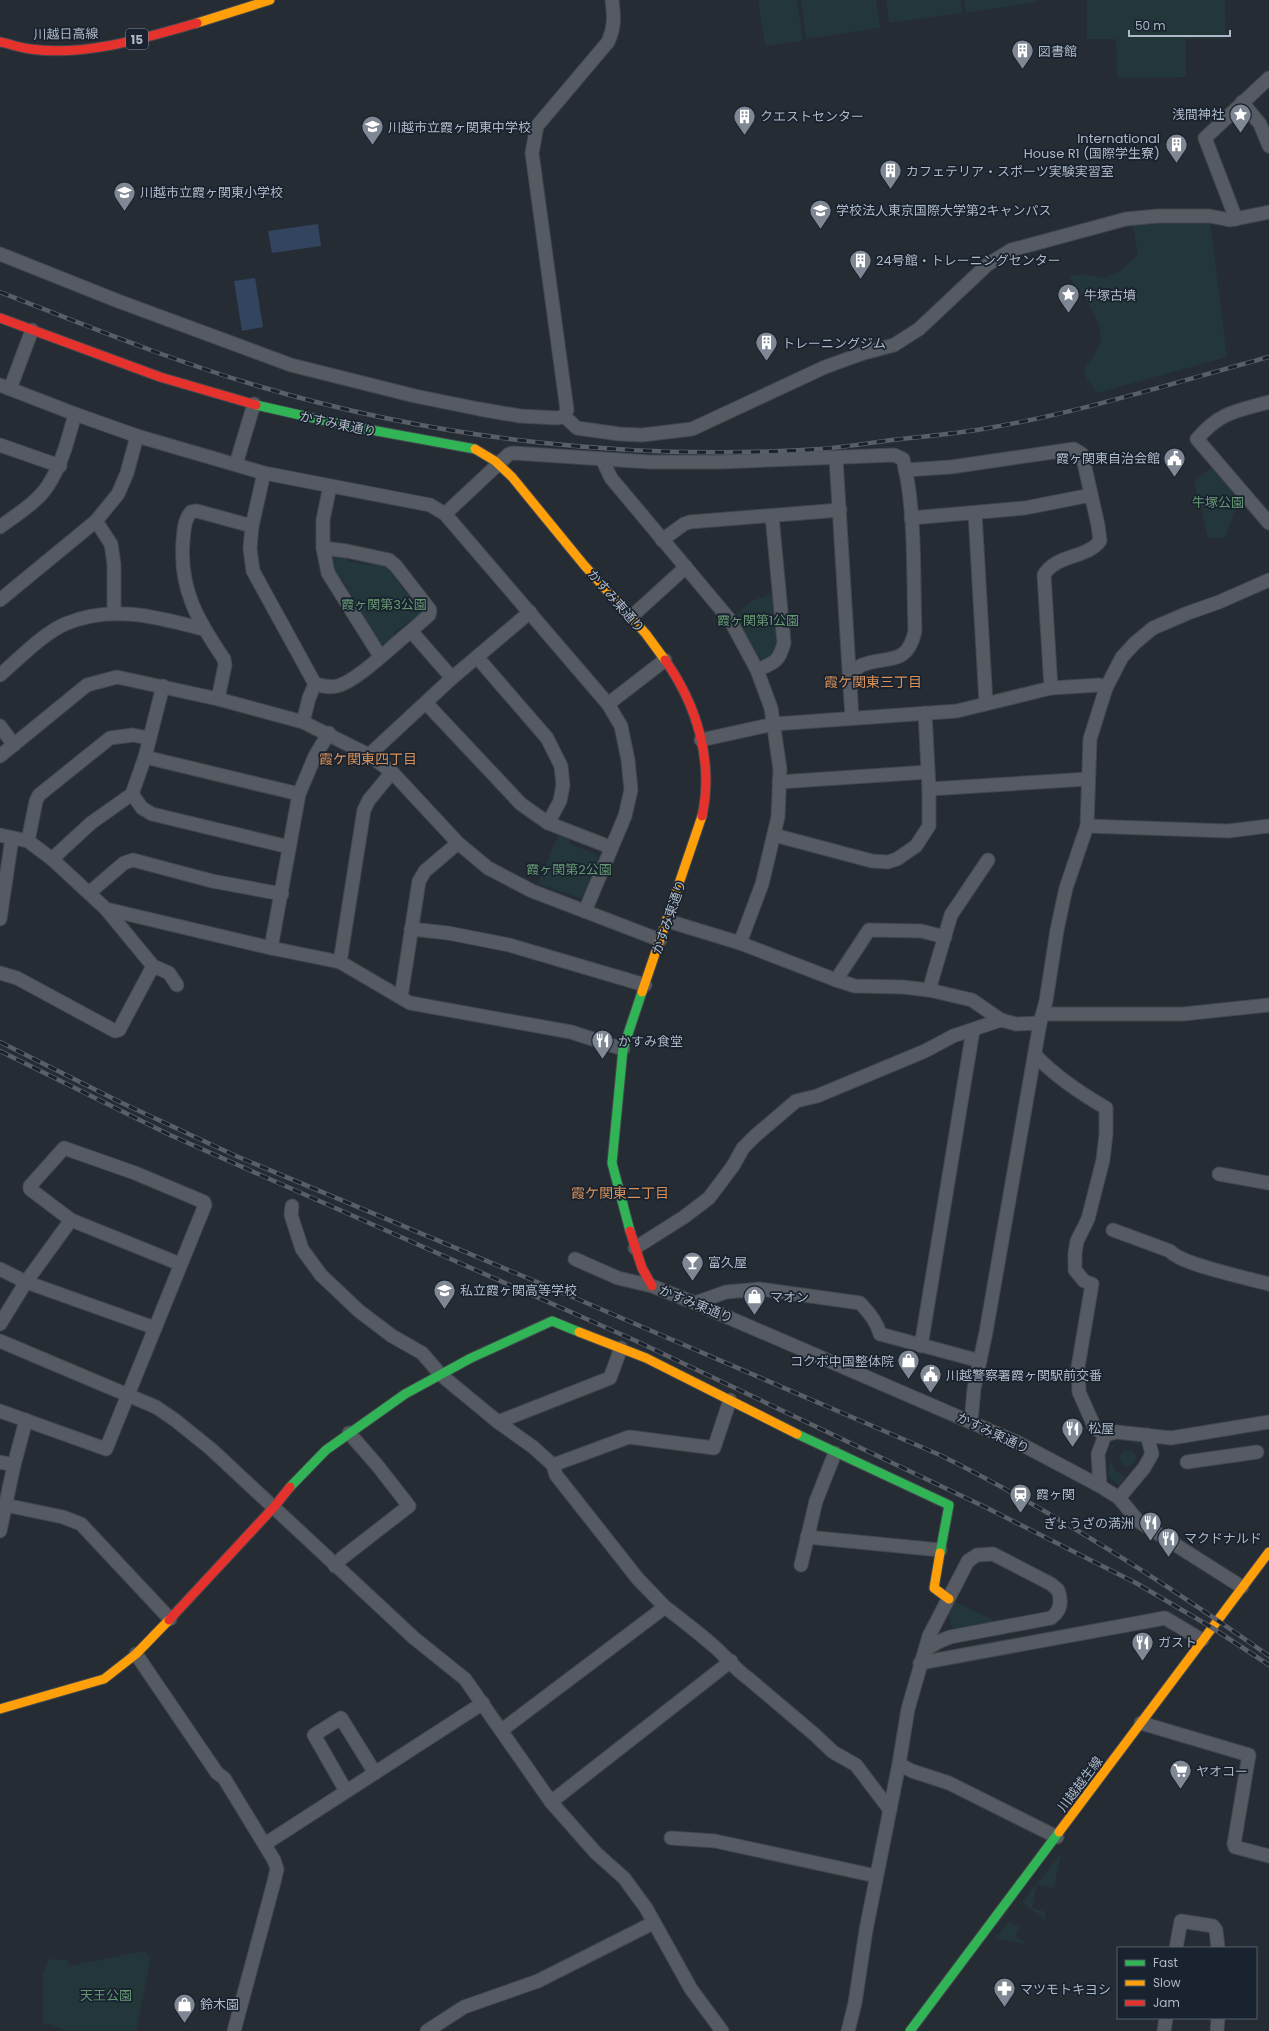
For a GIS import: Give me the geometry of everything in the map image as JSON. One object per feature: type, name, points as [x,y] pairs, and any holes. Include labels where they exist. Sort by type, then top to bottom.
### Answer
[{"type":"street","name":"川越日高線","points":[[1,45],[47,50],[91,49],[152,35],[270,0]]},
{"type":"street","points":[[0,254],[175,323],[291,365],[415,396],[479,409],[520,416],[558,418],[564,416],[567,410],[532,153],[537,126],[608,42],[613,31],[614,19],[612,0]]},
{"type":"street","points":[[1236,219],[1205,138],[1269,78]]},
{"type":"street","points":[[1242,102],[1260,124],[1269,146]]},
{"type":"street","points":[[564,416],[576,428],[619,434],[642,435],[692,429],[825,367],[864,353],[894,345],[919,329],[987,265],[1011,250],[1126,219],[1158,216],[1210,216],[1230,220],[1269,212]]},
{"type":"street","name":"かすみ東通り","points":[[0,318],[200,389],[302,417],[374,432],[475,449],[487,454],[499,464],[600,583],[631,617],[665,660],[688,700],[701,740],[706,765],[706,795],[696,837],[623,1049],[618,1086],[612,1163],[635,1248],[642,1268],[652,1286],[695,1303],[1019,1443],[1100,1486],[1119,1498],[1138,1521],[1242,1587]]},
{"type":"street","points":[[32,330],[5,387],[137,436],[264,473],[430,505],[445,514],[608,704],[621,726],[628,760],[631,790],[625,816],[610,847],[585,911]]},
{"type":"street","points":[[1269,402],[1226,414],[1207,428],[1197,439],[1269,523]]},
{"type":"street","points":[[236,464],[254,404]]},
{"type":"street","points":[[0,527],[47,488],[60,466],[75,414]]},
{"type":"street","points":[[0,600],[96,521],[118,494],[127,473],[137,436]]},
{"type":"street","points":[[0,445],[60,466]]},
{"type":"street","points":[[906,470],[951,467],[1074,449],[1082,454],[1100,535],[1100,542],[1086,552],[1052,565],[1044,574],[1051,688]]},
{"type":"street","points":[[445,514],[509,454],[513,453],[650,462],[720,462],[894,455],[902,459],[906,470],[911,518],[915,631],[912,645],[898,658],[860,665],[848,678]]},
{"type":"street","points":[[836,458],[848,678],[852,718]]},
{"type":"street","points":[[602,459],[611,478],[730,620],[757,670],[771,708],[780,769],[778,817],[762,884],[740,943]]},
{"type":"street","points":[[264,473],[252,526],[250,548],[253,571],[316,684],[327,687],[344,684],[357,676],[429,615],[430,610],[396,566],[389,560],[377,556],[323,548]]},
{"type":"street","points":[[330,486],[323,520],[323,548],[328,573],[380,656]]},
{"type":"street","points":[[911,518],[1025,508],[1091,495]]},
{"type":"street","points":[[662,540],[684,524],[690,522],[840,510]]},
{"type":"street","points":[[218,699],[225,665],[224,659],[203,629],[185,584],[182,550],[187,517],[190,512],[197,511],[252,526]]},
{"type":"street","points":[[975,513],[986,703]]},
{"type":"street","points":[[757,670],[773,663],[779,658],[784,642],[772,516]]},
{"type":"street","points":[[96,521],[111,544],[114,564],[114,612]]},
{"type":"street","points":[[631,617],[686,567]]},
{"type":"street","points":[[971,1422],[974,1389],[1057,930],[1066,888],[1087,826],[1090,739],[1106,688],[1122,657],[1135,642],[1153,628],[1219,602],[1269,580]]},
{"type":"street","points":[[0,675],[48,635],[65,624],[94,615],[114,612],[142,615],[203,629]]},
{"type":"street","points":[[369,755],[452,678],[530,612]]},
{"type":"street","points":[[410,631],[452,678]]},
{"type":"street","points":[[477,657],[547,738],[561,766],[563,785],[560,801],[548,823]]},
{"type":"street","points":[[608,704],[665,660]]},
{"type":"street","points":[[0,756],[87,685],[117,677],[218,699],[303,722],[329,733],[369,755],[392,772],[458,843],[488,868],[511,882],[660,940]]},
{"type":"street","points":[[303,722],[309,698],[316,684]]},
{"type":"street","points":[[701,740],[774,724],[957,711],[1051,688],[1099,685],[1106,688]]},
{"type":"street","points":[[52,858],[91,823],[132,794],[145,757],[148,738],[163,686]]},
{"type":"street","points":[[426,703],[521,804],[548,823],[610,847]]},
{"type":"street","points":[[774,835],[872,861],[888,862],[897,859],[916,846],[929,826],[929,789],[925,713]]},
{"type":"street","points":[[0,726],[14,745]]},
{"type":"street","points":[[271,948],[299,794],[315,756],[329,733]]},
{"type":"street","points":[[28,841],[36,801],[39,795],[110,738],[133,735],[148,738]]},
{"type":"street","points":[[145,757],[299,794]]},
{"type":"street","points":[[340,962],[364,810],[369,800],[392,772]]},
{"type":"street","points":[[779,782],[928,772]]},
{"type":"street","points":[[929,789],[1088,779]]},
{"type":"street","points":[[132,794],[142,808],[152,814],[289,847]]},
{"type":"street","points":[[1087,826],[1228,831],[1269,826]]},
{"type":"street","points":[[0,919],[6,836],[28,841],[52,858],[106,909],[153,966],[169,973],[178,985]]},
{"type":"street","points":[[401,997],[420,881],[424,871],[458,843]]},
{"type":"street","points":[[89,893],[124,863],[133,860],[212,881],[282,894]]},
{"type":"street","points":[[929,990],[951,915],[988,860]]},
{"type":"street","points":[[106,909],[271,948],[340,962],[410,1003],[571,1032],[623,1049]]},
{"type":"street","points":[[668,921],[740,943],[855,986],[903,987],[929,990],[972,1000],[1001,1020],[1016,1024],[1042,1018],[1183,1014],[1269,1005]]},
{"type":"street","points":[[411,929],[509,945],[645,985]]},
{"type":"street","points":[[836,980],[869,930],[920,931],[945,937]]},
{"type":"street","points":[[0,973],[17,978],[115,1031],[119,1030],[153,966]]},
{"type":"street","points":[[635,1248],[684,1217],[709,1198],[733,1166],[743,1148],[796,1101],[816,1096],[925,1051],[953,1036],[1001,1020]]},
{"type":"street","points":[[921,1346],[973,1030]]},
{"type":"street","points":[[1035,1055],[1046,1067],[1072,1088],[1106,1108],[1106,1134],[1103,1160],[1088,1219],[1077,1241],[1074,1263],[1079,1276],[1092,1284],[1078,1366],[1079,1392],[1095,1428],[1105,1435],[1117,1432],[1171,1438],[1269,1422]]},
{"type":"street","points":[[0,1411],[106,1449],[204,1205],[204,1202],[135,1173],[64,1148],[30,1186],[30,1189],[71,1220],[180,1264]]},
{"type":"street","points":[[1219,1174],[1269,1184]]},
{"type":"street","points":[[292,1206],[291,1215],[302,1249],[321,1275],[359,1311],[392,1336],[422,1353],[440,1374],[498,1422],[533,1447],[553,1466],[556,1475],[638,1579],[665,1607],[687,1622],[731,1661],[738,1671],[749,1678],[833,1752],[856,1765],[890,1810]]},
{"type":"street","points":[[0,1324],[26,1282],[71,1220]]},
{"type":"street","points":[[1113,1230],[1170,1251],[1174,1256],[1195,1264],[1269,1284]]},
{"type":"street","points":[[575,1259],[618,1278],[652,1286]]},
{"type":"street","points":[[0,1269],[26,1282],[155,1328]]},
{"type":"street","points":[[695,1303],[726,1292],[744,1289],[760,1289],[860,1303],[870,1313],[878,1327],[880,1334],[980,1361]]},
{"type":"street","points":[[0,1709],[104,1679],[136,1654],[170,1619],[274,1507],[296,1479],[326,1450],[405,1394],[440,1374],[471,1358],[552,1321],[646,1358],[835,1453],[949,1505],[934,1588],[940,1594],[949,1599]]},
{"type":"street","points":[[0,1341],[129,1394],[156,1407],[175,1420],[274,1507],[335,1566],[414,1638],[460,1674],[483,1703],[551,1802],[596,1853],[624,1878],[646,1908],[691,1989],[722,2031]]},
{"type":"street","points":[[498,1422],[610,1378],[621,1348]]},
{"type":"street","points":[[553,1466],[629,1437],[714,1448],[730,1400]]},
{"type":"street","points":[[0,1531],[26,1420]]},
{"type":"street","points":[[335,1566],[342,1558],[409,1506],[396,1487],[349,1433]]},
{"type":"street","points":[[1100,1486],[1098,1454],[1105,1435]]},
{"type":"street","points":[[1119,1498],[1144,1468],[1152,1454],[1147,1435]]},
{"type":"street","points":[[1187,1462],[1257,1452]]},
{"type":"street","points":[[801,1565],[816,1500],[835,1453]]},
{"type":"street","points":[[0,1462],[14,1466]]},
{"type":"street","points":[[5,1506],[63,1517],[81,1524],[170,1619]]},
{"type":"street","points":[[807,1537],[940,1550]]},
{"type":"street","points":[[848,2031],[855,2004],[861,1957],[899,1764],[908,1709],[929,1636],[968,1561],[976,1556],[993,1554],[1051,1584],[1058,1590],[1060,1608],[1058,1613],[1045,1620],[950,1637],[925,1650]]},
{"type":"street","name":"川越越生線","points":[[910,2031],[1057,1837],[1242,1587],[1268,1557]]},
{"type":"street","points":[[502,1730],[665,1607]]},
{"type":"street","points":[[920,1663],[1165,1618],[1202,1640]]},
{"type":"street","points":[[136,1654],[217,1773],[224,1778],[265,1844],[277,1869],[234,2031]]},
{"type":"street","points":[[551,1802],[731,1661]]},
{"type":"street","points":[[265,1844],[483,1703]]},
{"type":"street","points":[[346,1791],[314,1734],[341,1718],[375,1772]]},
{"type":"street","points":[[1141,1723],[1249,1755],[1234,1844],[1235,1847],[1269,1856]]},
{"type":"street","points":[[899,1764],[912,1771],[949,1783],[1057,1837]]},
{"type":"street","points":[[671,1838],[715,1841],[876,1876]]},
{"type":"street","points":[[1176,1947],[1181,1921],[1213,1926],[1216,1930],[1218,1947]]},
{"type":"street","points":[[427,2031],[464,2007],[538,1981],[653,1923]]},
{"type":"street","points":[[1164,2031],[1166,2019]]},
{"type":"street","points":[[1218,2019],[1218,2031]]},
{"type":"green space","points":[[758,0],[797,0],[803,41],[765,46]]},
{"type":"green space","points":[[801,0],[876,0],[880,28],[806,39]]},
{"type":"green space","points":[[886,0],[961,0],[962,13],[889,23]]},
{"type":"green space","points":[[964,0],[1037,0],[1037,2],[966,13]]},
{"type":"green space","points":[[1087,0],[1225,0],[1226,39],[1186,39],[1186,77],[1117,78],[1116,39],[1087,39]]},
{"type":"green space","points":[[1210,220],[1227,357],[1097,393],[1087,379],[1084,370],[1099,346],[1101,337],[1100,328],[1092,309],[1069,276],[1086,274],[1104,278],[1119,272],[1138,254],[1132,223]]},
{"type":"green space","name":"牛塚公園","points":[[1212,467],[1239,498],[1225,538],[1208,538],[1194,482]]},
{"type":"green space","name":"霞ヶ関第3公園","points":[[338,555],[346,556],[348,561],[371,565],[374,561],[387,567],[400,578],[399,584],[415,603],[420,602],[424,611],[416,620],[412,619],[394,633],[395,638],[385,644],[378,642],[370,632],[371,628],[342,579],[337,579],[329,565],[332,558]]},
{"type":"green space","name":"霞ヶ関第1公園","points":[[775,593],[778,647],[769,660],[763,660],[757,657],[750,642],[733,619],[751,601]]},
{"type":"green space","name":"霞ヶ関第2公園","points":[[558,835],[569,839],[570,844],[596,854],[598,859],[584,897],[579,898],[538,884]]},
{"type":"green space","points":[[1122,1439],[1138,1441],[1143,1447],[1132,1442],[1121,1441],[1112,1449],[1111,1462],[1114,1468],[1125,1477],[1119,1485],[1108,1476],[1111,1446]]},
{"type":"green space","points":[[1125,1450],[1131,1450],[1136,1455],[1134,1464],[1131,1466],[1125,1466],[1120,1461],[1120,1455]]},
{"type":"green space","points":[[955,1602],[992,1619],[994,1622],[993,1624],[959,1629],[953,1628],[949,1615]]},
{"type":"green space","points":[[1061,1854],[1054,1888],[1037,1885],[1032,1908],[1046,1912],[1045,1920],[1022,1902]]},
{"type":"green space","points":[[1009,1921],[1020,1928],[1015,1936],[1029,1945],[996,1938]]},
{"type":"green space","name":"天王公園","points":[[144,1951],[151,1957],[136,2031],[65,2031],[64,2029],[43,2023],[43,1973],[49,1959],[68,1960],[69,1966]]},
{"type":"water","points":[[318,224],[321,246],[272,253],[268,231]]},
{"type":"water","points":[[255,278],[263,327],[242,331],[234,281]]},
{"type":"railway","points":[[0,292],[128,342],[193,365],[258,386],[327,405],[466,433],[608,449],[679,452],[750,452],[821,449],[977,430],[1051,416],[1088,407],[1269,357]]},
{"type":"railway","points":[[0,1042],[122,1103],[236,1156],[568,1295],[940,1455],[1025,1500],[1108,1549],[1189,1601],[1269,1656]]},
{"type":"railway","points":[[0,1051],[170,1135],[634,1340],[985,1507],[1136,1583],[1211,1627],[1269,1665]]},
{"type":"traffic: fast","points":[[256,405],[344,425],[475,449]]},
{"type":"traffic: fast","points":[[630,1231],[612,1163],[623,1049],[642,992]]},
{"type":"traffic: fast","points":[[290,1487],[326,1450],[405,1394],[471,1358],[552,1321],[579,1332]]},
{"type":"traffic: fast","points":[[797,1434],[949,1505],[940,1553]]},
{"type":"traffic: fast","points":[[910,2031],[1059,1832]]},
{"type":"traffic: slow","points":[[197,23],[270,0]]},
{"type":"traffic: slow","points":[[475,449],[495,461],[512,477],[584,565],[646,634],[665,660]]},
{"type":"traffic: slow","points":[[642,992],[702,816]]},
{"type":"traffic: slow","points":[[579,1332],[646,1358],[797,1434]]},
{"type":"traffic: slow","points":[[1059,1832],[1269,1552]]},
{"type":"traffic: slow","points":[[940,1553],[934,1588],[949,1599]]},
{"type":"traffic: slow","points":[[0,1709],[104,1679],[136,1654],[169,1620]]},
{"type":"traffic: jam","points":[[0,42],[22,48],[51,51],[93,48],[114,45],[156,35],[197,23]]},
{"type":"traffic: jam","points":[[0,318],[160,377],[256,405]]},
{"type":"traffic: jam","points":[[665,660],[686,696],[700,735],[706,775],[702,816]]},
{"type":"traffic: jam","points":[[630,1231],[642,1268],[652,1286]]},
{"type":"traffic: jam","points":[[169,1620],[274,1507],[290,1487]]},
{"type":"place","name":"図書館","points":[[1023,70]]},
{"type":"place","name":"浅間神社","points":[[1240,134]]},
{"type":"place","name":"クエストセンター","points":[[744,136]]},
{"type":"place","name":"川越市立霞ヶ関東中学校","points":[[372,146]]},
{"type":"place","name":"International House R1 (国際学生寮)","points":[[1176,164]]},
{"type":"place","name":"カフェテリア・スポーツ実験実習室","points":[[890,190]]},
{"type":"place","name":"川越市立霞ヶ関東小学校","points":[[125,212]]},
{"type":"place","name":"学校法人東京国際大学第2キャンパス","points":[[820,230]]},
{"type":"place","name":"24号館・トレーニングセンター","points":[[861,280]]},
{"type":"place","name":"牛塚古墳","points":[[1069,314]]},
{"type":"place","name":"トレーニングジム","points":[[767,362]]},
{"type":"place","name":"霞ヶ関東自治会館","points":[[1175,478]]},
{"type":"place","name":"かすみ食堂","points":[[603,1060]]},
{"type":"place","name":"富久屋","points":[[693,1282]]},
{"type":"place","name":"私立霞ヶ関高等学校","points":[[445,1310]]},
{"type":"place","name":"マオン","points":[[755,1316]]},
{"type":"place","name":"コクボ中国整体院","points":[[909,1380]]},
{"type":"place","name":"川越警察署霞ヶ関駅前交番","points":[[930,1394]]},
{"type":"place","name":"松屋","points":[[1073,1448]]},
{"type":"place","name":"霞ヶ関","points":[[1021,1514]]},
{"type":"place","name":"ぎょうざの満洲","points":[[1150,1542]]},
{"type":"place","name":"マクドナルド","points":[[1169,1558]]},
{"type":"place","name":"ガスト","points":[[1142,1662]]},
{"type":"place","name":"ヤオコー","points":[[1181,1790]]},
{"type":"place","name":"マツモトキヨシ","points":[[1004,2008]]},
{"type":"place","name":"鈴木園","points":[[185,2024]]},
{"type":"district","name":"霞ケ関東三丁目","points":[[873,682]]},
{"type":"district","name":"霞ケ関東四丁目","points":[[368,759]]},
{"type":"district","name":"霞ケ関東二丁目","points":[[620,1193]]}]
